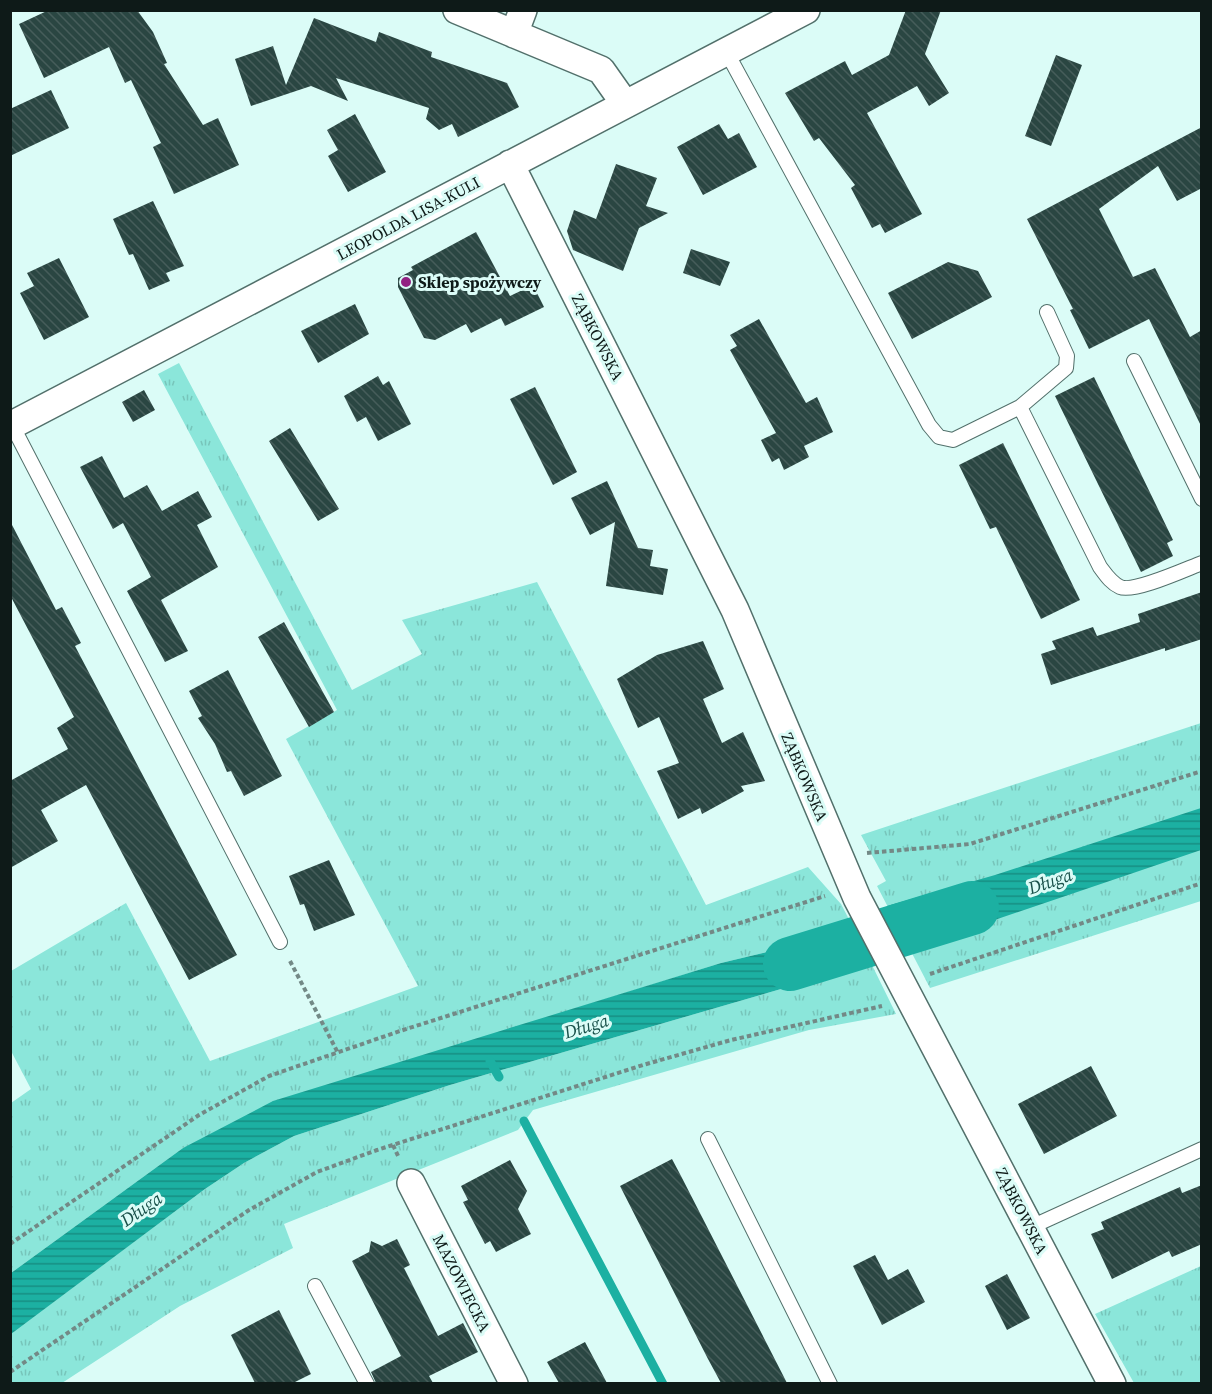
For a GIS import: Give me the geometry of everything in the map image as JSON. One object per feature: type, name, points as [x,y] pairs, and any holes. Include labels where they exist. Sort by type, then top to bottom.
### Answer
[{"type":"street","points":[[457,10],[519,22],[601,70],[625,104]]},
{"type":"street","name":"LEOPOLDA LISA-KULI","points":[[11,426],[806,10]]},
{"type":"street","name":"ZĄBKOWSKA","points":[[510,164],[731,601],[857,898],[1112,1383]]},
{"type":"street","name":"MAZOWIECKA","points":[[411,1183],[514,1383]]},
{"type":"lane","points":[[726,51],[929,425],[939,437],[953,440],[1020,407],[1066,368],[1067,356],[1047,312]]},
{"type":"lane","points":[[1134,360],[1202,499]]},
{"type":"lane","points":[[1020,407],[1100,567],[1110,581],[1122,588],[1134,588],[1202,563]]},
{"type":"lane","points":[[11,426],[280,942]]},
{"type":"lane","points":[[708,1139],[830,1383]]},
{"type":"lane","points":[[1030,1227],[1202,1149]]},
{"type":"lane","points":[[315,1286],[367,1383]]},
{"type":"path","points":[[840,859],[865,853],[970,844],[1202,771]]},
{"type":"path","points":[[10,1372],[249,1210],[317,1173],[377,1150],[643,1065],[731,1040],[911,998],[921,977],[1202,883]]},
{"type":"path","points":[[10,1244],[199,1115],[269,1076],[827,895]]},
{"type":"path","points":[[280,942],[338,1053]]},
{"type":"green space","points":[[179,363],[352,690],[422,654],[402,620],[537,582],[706,905],[808,867],[841,904],[853,927],[842,934],[721,963],[494,1034],[183,1148],[11,1273],[11,1103],[31,1089],[11,1051],[11,971],[126,903],[210,1061],[418,986],[286,739],[337,710],[158,374]]},
{"type":"green space","points":[[1201,723],[1201,901],[930,988],[877,886],[886,881],[861,835]]},
{"type":"green space","points":[[871,963],[896,1014],[809,1030],[533,1110],[518,1130],[284,1224],[293,1248],[180,1306],[62,1383],[11,1383],[10,1334],[205,1189],[244,1163],[294,1136],[450,1085]]},
{"type":"green space","points":[[1201,1266],[1201,1383],[1134,1383],[1095,1314]]},
{"type":"water","points":[[1201,808],[1201,850],[909,949],[887,906],[995,875]]},
{"type":"water","points":[[853,927],[871,963],[450,1085],[294,1136],[244,1163],[205,1189],[11,1334],[11,1273],[183,1148],[273,1101],[721,963],[842,934]]},
{"type":"building","points":[[49,10],[137,10],[153,32],[167,63],[164,64],[203,125],[218,118],[239,165],[174,194],[153,147],[161,143],[131,80],[125,83],[109,47],[44,78],[19,24]]},
{"type":"building","points":[[906,10],[941,10],[925,54],[949,93],[929,106],[917,86],[867,113],[922,214],[885,233],[880,224],[872,228],[851,188],[855,185],[819,138],[814,141],[785,93],[845,61],[852,75],[889,55]]},
{"type":"building","points":[[314,18],[376,42],[379,32],[432,52],[431,57],[507,83],[519,107],[458,137],[452,124],[439,130],[426,119],[429,108],[336,78],[348,101],[311,86],[251,106],[235,59],[273,46],[286,85]]},
{"type":"building","points":[[1056,55],[1082,65],[1051,146],[1025,136]]},
{"type":"building","points":[[51,90],[69,128],[10,156],[10,109]]},
{"type":"building","points":[[355,114],[386,172],[348,192],[328,156],[338,150],[327,130]]},
{"type":"building","points":[[719,124],[728,139],[739,133],[757,167],[703,195],[677,147]]},
{"type":"building","points":[[1202,127],[1202,188],[1177,201],[1158,166],[1099,209],[1133,277],[1155,268],[1190,337],[1202,330],[1202,428],[1149,319],[1089,349],[1070,310],[1073,309],[1027,219]]},
{"type":"building","points":[[616,164],[657,178],[646,206],[668,213],[639,228],[623,271],[573,250],[567,231],[574,210],[596,219]]},
{"type":"building","points":[[153,201],[184,266],[166,273],[170,281],[149,290],[133,254],[129,255],[113,219]]},
{"type":"building","points":[[476,232],[510,296],[533,285],[544,307],[505,326],[501,318],[471,333],[466,324],[435,340],[424,338],[398,287],[398,278],[413,270],[411,267]]},
{"type":"building","points":[[691,249],[730,262],[720,286],[683,273]]},
{"type":"building","points":[[59,258],[89,317],[44,340],[20,293],[34,286],[27,273]]},
{"type":"building","points":[[948,262],[978,271],[992,297],[912,339],[888,293]]},
{"type":"building","points":[[355,304],[369,334],[318,363],[301,331]]},
{"type":"building","points":[[759,319],[806,403],[817,397],[833,432],[804,446],[809,457],[784,470],[779,458],[772,462],[761,440],[776,433],[730,350],[737,346],[730,335]]},
{"type":"building","points":[[378,376],[383,385],[389,381],[411,424],[378,441],[366,417],[357,422],[344,396]]},
{"type":"building","points":[[1094,377],[1173,540],[1167,543],[1173,556],[1141,572],[1055,396]]},
{"type":"building","points":[[535,387],[577,472],[553,485],[510,399]]},
{"type":"building","points":[[144,390],[155,410],[133,422],[122,402]]},
{"type":"building","points":[[290,428],[339,509],[318,521],[269,441]]},
{"type":"building","points":[[1003,443],[1080,600],[1041,619],[996,527],[990,529],[959,465]]},
{"type":"building","points":[[102,456],[124,498],[147,485],[162,511],[198,491],[212,517],[197,525],[218,567],[161,600],[188,651],[165,662],[127,591],[151,577],[123,523],[113,529],[80,467]]},
{"type":"building","points":[[607,481],[638,548],[653,550],[650,566],[668,569],[663,595],[606,586],[615,522],[590,535],[571,498]]},
{"type":"building","points":[[10,521],[56,610],[62,607],[81,643],[75,646],[237,955],[189,980],[86,785],[41,810],[58,841],[10,868],[10,781],[68,749],[57,728],[74,717],[10,595]]},
{"type":"building","points":[[1202,592],[1202,639],[1165,651],[1165,648],[1051,685],[1041,654],[1056,649],[1052,641],[1093,627],[1097,636],[1140,622],[1138,614]]},
{"type":"building","points":[[284,622],[334,712],[309,727],[258,637]]},
{"type":"building","points":[[703,641],[724,689],[703,699],[722,743],[743,732],[765,781],[741,786],[744,791],[702,814],[700,808],[678,819],[657,771],[679,763],[659,717],[638,728],[617,679],[657,655]]},
{"type":"building","points":[[228,670],[282,776],[244,796],[231,771],[227,772],[215,744],[198,718],[202,716],[189,691]]},
{"type":"building","points":[[329,860],[355,915],[314,931],[304,904],[300,905],[289,876]]},
{"type":"building","points":[[1091,1066],[1117,1116],[1044,1154],[1018,1104]]},
{"type":"building","points":[[672,1159],[787,1383],[721,1383],[708,1359],[620,1186]]},
{"type":"building","points":[[510,1160],[527,1191],[518,1209],[531,1234],[496,1252],[490,1241],[485,1244],[463,1202],[468,1200],[461,1186]]},
{"type":"building","points":[[1202,1185],[1202,1244],[1172,1257],[1169,1251],[1112,1279],[1091,1234],[1104,1229],[1101,1222],[1180,1187],[1182,1193]]},
{"type":"building","points":[[397,1239],[410,1265],[404,1268],[438,1336],[463,1323],[478,1352],[429,1376],[433,1383],[376,1383],[371,1372],[401,1356],[352,1261],[369,1252],[371,1241],[382,1246]]},
{"type":"building","points":[[875,1255],[888,1280],[908,1269],[925,1302],[882,1325],[853,1266]]},
{"type":"building","points":[[1007,1274],[1030,1318],[1007,1330],[985,1286]]},
{"type":"building","points":[[279,1310],[311,1374],[293,1383],[255,1383],[231,1335]]},
{"type":"building","points":[[585,1342],[607,1383],[559,1383],[547,1362]]},
{"type":"waterway","name":"Długa","points":[[790,964],[972,908]]},
{"type":"waterway","points":[[490,1061],[499,1077]]},
{"type":"waterway","points":[[524,1121],[663,1384]]},
{"type":"place","name":"Sklep spożywczy","points":[[406,282]]}]
